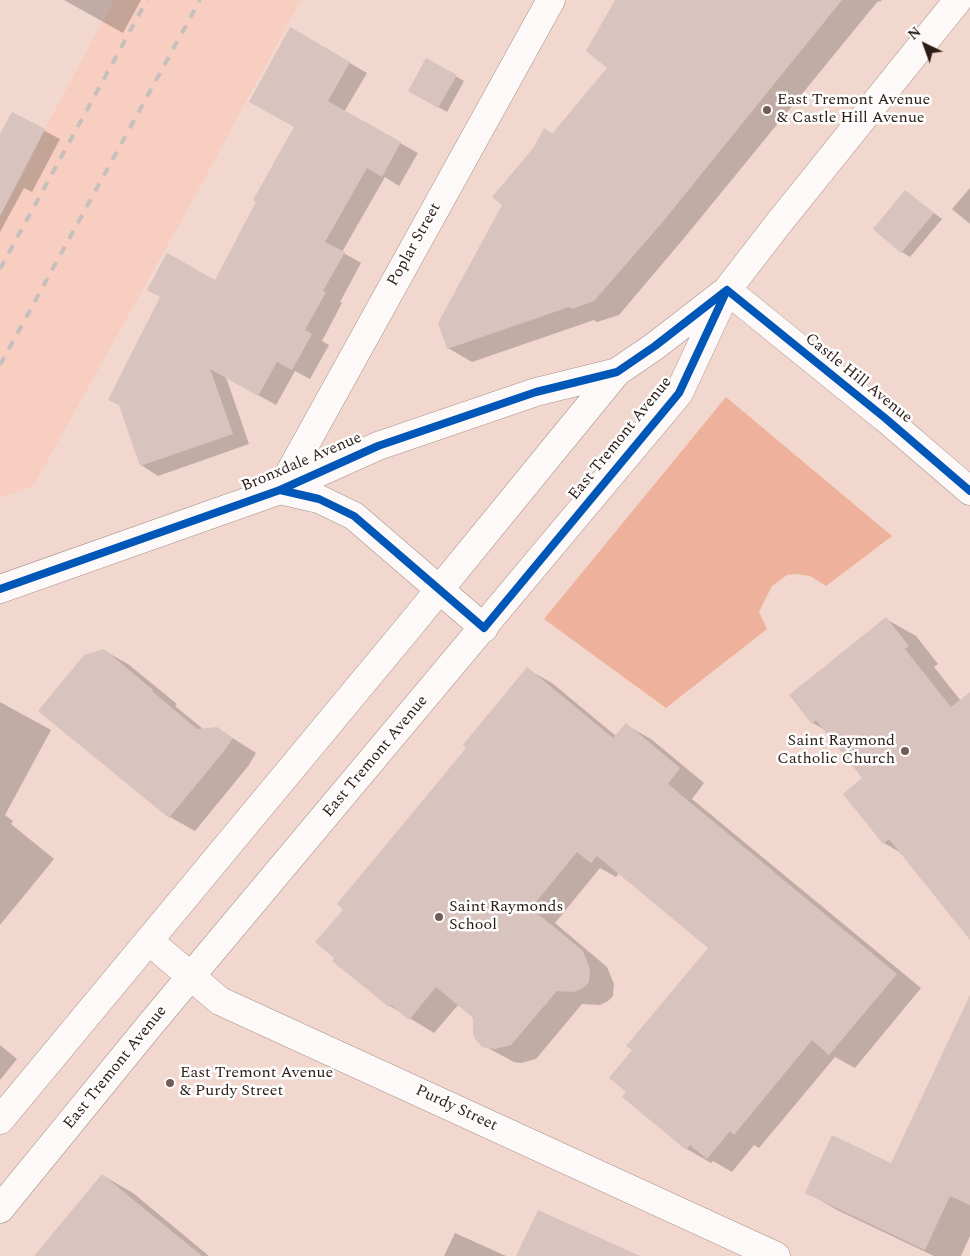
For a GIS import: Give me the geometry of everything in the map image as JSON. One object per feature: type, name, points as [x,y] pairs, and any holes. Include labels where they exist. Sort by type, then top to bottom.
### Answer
[{"type":"main road","name":"Poplar Street","points":[[280,490],[551,0]]},
{"type":"main road","name":"East Tremont Avenue","points":[[0,1209],[679,393],[727,290],[958,0]]},
{"type":"main road","name":"East Tremont Avenue","points":[[0,1120],[149,942],[617,372],[655,346],[727,290]]},
{"type":"main road","name":"Castle Hill Avenue","points":[[727,290],[886,418],[970,491]]},
{"type":"main road","name":"Bronxdale Avenue","points":[[0,589],[280,490],[378,446],[536,392],[617,372]]},
{"type":"main road","points":[[280,490],[319,499],[354,516],[484,628]]},
{"type":"main road","name":"Purdy Street","points":[[149,942],[220,1001],[776,1256]]},
{"type":"shaded area","points":[[114,0],[301,0],[195,196],[33,486],[0,498],[0,216]]},
{"type":"shaded area","points":[[726,397],[892,536],[826,586],[810,576],[796,574],[787,575],[772,586],[759,612],[767,629],[666,708],[544,619]]},
{"type":"building","points":[[615,0],[842,0],[661,224],[594,301],[572,309],[569,307],[447,349],[438,323],[502,205],[492,197],[534,147],[544,128],[552,134],[607,68],[586,51]]},
{"type":"building","points":[[290,27],[350,62],[328,101],[401,142],[382,177],[367,168],[325,242],[345,252],[323,291],[326,292],[305,330],[312,334],[292,370],[277,362],[258,396],[210,369],[233,434],[140,466],[119,405],[108,400],[160,297],[147,290],[167,253],[215,280],[256,202],[253,200],[294,127],[249,102]]},
{"type":"building","points":[[426,58],[457,75],[438,108],[408,91]]},
{"type":"building","points":[[12,112],[45,129],[0,216],[0,134]]},
{"type":"building","points":[[905,190],[934,213],[901,253],[873,229]]},
{"type":"building","name":"Saint Raymond Catholic Church","points":[[886,617],[909,646],[905,649],[951,707],[970,692],[970,940],[889,839],[883,844],[843,794],[862,778],[816,720],[812,724],[789,695]]},
{"type":"building","points":[[104,649],[197,729],[217,727],[233,738],[169,818],[38,711],[84,655]]},
{"type":"building","name":"Saint Raymonds School","points":[[527,667],[613,738],[626,723],[680,768],[668,784],[897,974],[829,1055],[812,1040],[734,1135],[730,1131],[707,1159],[690,1145],[686,1150],[622,1097],[626,1092],[609,1078],[632,1050],[626,1046],[708,948],[597,856],[591,863],[577,852],[531,908],[583,951],[590,969],[589,982],[583,988],[574,992],[557,991],[511,1045],[495,1049],[482,1047],[473,1034],[473,1018],[436,987],[409,1020],[391,1005],[389,1007],[332,961],[334,958],[315,942],[343,910],[337,904],[466,748],[463,745]]},
{"type":"building","points":[[970,995],[970,1205],[950,1196],[925,1250],[805,1193],[832,1135],[891,1163]]},
{"type":"building","points":[[102,1174],[202,1256],[34,1256]]},
{"type":"building","points":[[538,1210],[640,1256],[516,1256]]},
{"type":"railway","points":[[0,269],[147,0]]},
{"type":"railway","points":[[0,365],[200,0]]},
{"type":"cycle path","points":[[727,290],[885,418],[970,491]]},
{"type":"cycle path","points":[[0,589],[280,490],[378,446],[536,392],[617,372],[655,346],[727,290]]},
{"type":"cycle path","points":[[280,490],[319,499],[354,516],[484,628],[679,393],[726,292]]},
{"type":"place","name":"East Tremont Avenue & Castle Hill Avenue","points":[[767,110]]},
{"type":"place","name":"Saint Raymond Catholic Church","points":[[905,751]]},
{"type":"place","name":"Saint Raymonds School","points":[[439,917]]},
{"type":"place","name":"East Tremont Avenue & Purdy Street","points":[[170,1083]]}]
